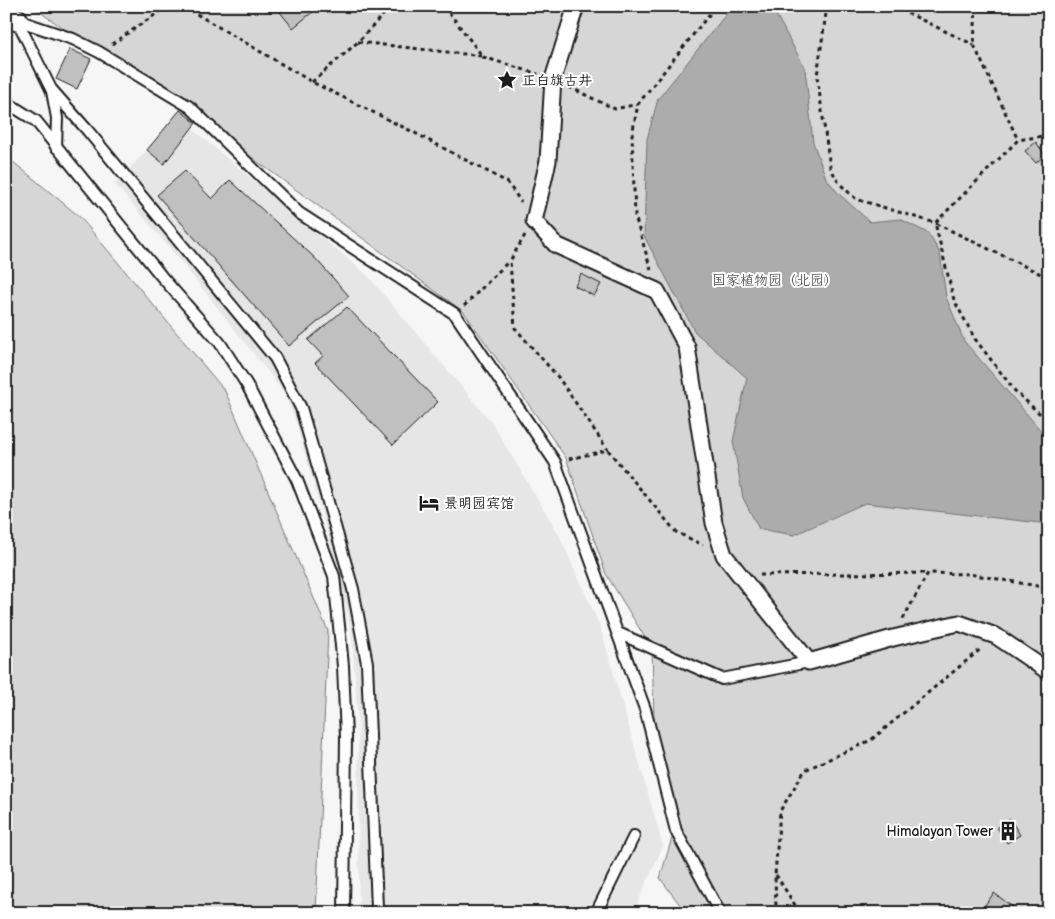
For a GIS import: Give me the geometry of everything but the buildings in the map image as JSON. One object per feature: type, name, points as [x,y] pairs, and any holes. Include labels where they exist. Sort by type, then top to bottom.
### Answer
[{"type":"street","points":[[576,6],[553,79],[548,161],[534,221],[556,245],[657,292],[687,347],[714,523],[724,555],[809,662],[892,638],[959,623],[996,636],[1049,672]]},
{"type":"lane","points":[[12,17],[73,39],[99,52],[190,107],[299,213],[455,314],[555,462],[645,709],[676,831],[720,913]]},
{"type":"lane","points":[[12,17],[51,90],[94,138],[274,358],[301,408],[353,589],[367,664],[377,908],[380,913]]},
{"type":"lane","points":[[51,90],[58,118],[56,147]]},
{"type":"lane","points":[[6,102],[36,121],[162,277],[220,343],[247,385],[297,480],[334,576],[343,666],[346,737],[344,913]]},
{"type":"lane","points":[[618,633],[722,679],[809,662]]},
{"type":"lane","points":[[596,913],[634,836]]},
{"type":"path","points":[[99,52],[168,6]]},
{"type":"path","points":[[183,6],[312,82],[415,133],[507,182],[534,221],[510,261],[455,314]]},
{"type":"path","points":[[312,82],[358,42],[390,6]]},
{"type":"path","points":[[444,6],[482,56]]},
{"type":"path","points":[[657,292],[635,216],[632,135],[638,104],[716,6]]},
{"type":"path","points":[[827,6],[817,76],[830,166],[839,183],[856,199],[935,223],[1049,278]]},
{"type":"path","points":[[893,6],[974,45]]},
{"type":"path","points":[[976,6],[974,45],[1018,140]]},
{"type":"path","points":[[1034,6],[1049,11]]},
{"type":"path","points":[[358,42],[482,56],[553,79],[615,109],[638,104]]},
{"type":"path","points":[[935,223],[1018,140],[1049,135]]},
{"type":"path","points":[[935,223],[954,300],[975,339],[1015,391],[1049,422]]},
{"type":"path","points":[[510,261],[515,328],[558,377],[608,450],[676,532],[724,555]]},
{"type":"path","points":[[555,462],[608,450]]},
{"type":"path","points":[[892,638],[928,573]]},
{"type":"path","points":[[740,575],[969,574],[1049,588]]},
{"type":"path","points":[[774,913],[776,909],[775,875],[780,811],[805,770],[871,740],[996,636]]},
{"type":"path","points":[[775,875],[800,913]]},
{"type":"shaded area","points":[[731,8],[773,9],[805,68],[813,142],[826,178],[838,193],[870,222],[900,219],[928,233],[940,253],[946,297],[964,341],[1049,440],[1049,524],[865,503],[794,535],[759,529],[743,498],[733,441],[747,378],[695,332],[644,236],[647,139],[658,99]]},
{"type":"shaded area","name":"景明园宾馆","points":[[178,117],[368,276],[492,423],[558,533],[600,626],[663,846],[633,913],[359,913],[358,725],[352,632],[336,563],[295,418],[283,391],[179,259],[115,184]]},
{"type":"green space","name":"国家植物园（北园）","points":[[31,6],[1049,6],[1049,913],[686,913],[660,878],[672,838],[655,754],[652,649],[606,574],[566,458],[464,312],[251,157]]},
{"type":"green space","points":[[6,156],[80,217],[225,391],[328,631],[316,913],[6,913]]},
{"type":"place","name":"正白旗古井","points":[[507,80]]},
{"type":"place","name":"景明园宾馆","points":[[429,503]]},
{"type":"place","name":"Himalayan Tower","points":[[1008,831]]}]
